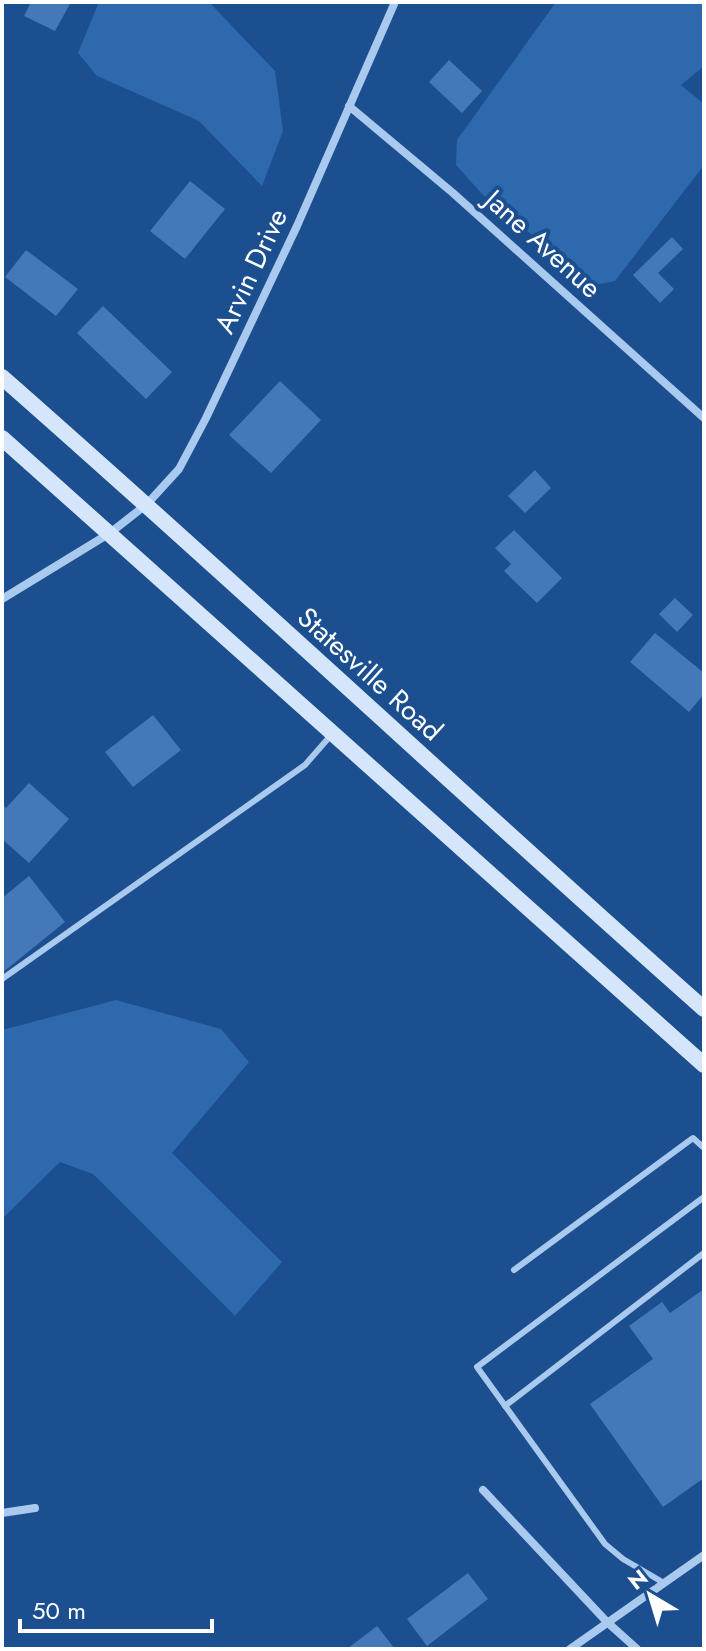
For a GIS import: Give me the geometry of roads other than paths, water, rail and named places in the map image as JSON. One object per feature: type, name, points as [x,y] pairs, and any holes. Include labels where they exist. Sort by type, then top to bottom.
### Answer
[{"type":"main road","name":"Statesville Road","points":[[2,377],[147,504],[302,648],[704,1009]]},
{"type":"main road","points":[[2,438],[704,1065]]},
{"type":"street","name":"Arvin Drive","points":[[2,599],[110,533],[147,504],[179,469],[297,226],[395,2]]},
{"type":"street","name":"Jane Avenue","points":[[349,106],[453,193],[704,418]]},
{"type":"street","points":[[483,1490],[607,1622],[637,1649]]},
{"type":"street","points":[[2,1513],[35,1508]]},
{"type":"street","points":[[570,1649],[704,1555]]},
{"type":"lane","points":[[2,979],[305,765],[332,733]]},
{"type":"lane","points":[[514,1270],[693,1138],[704,1148]]},
{"type":"lane","points":[[664,1583],[623,1559],[605,1544],[477,1367],[704,1197]]},
{"type":"lane","points":[[505,1406],[704,1253]]}]
